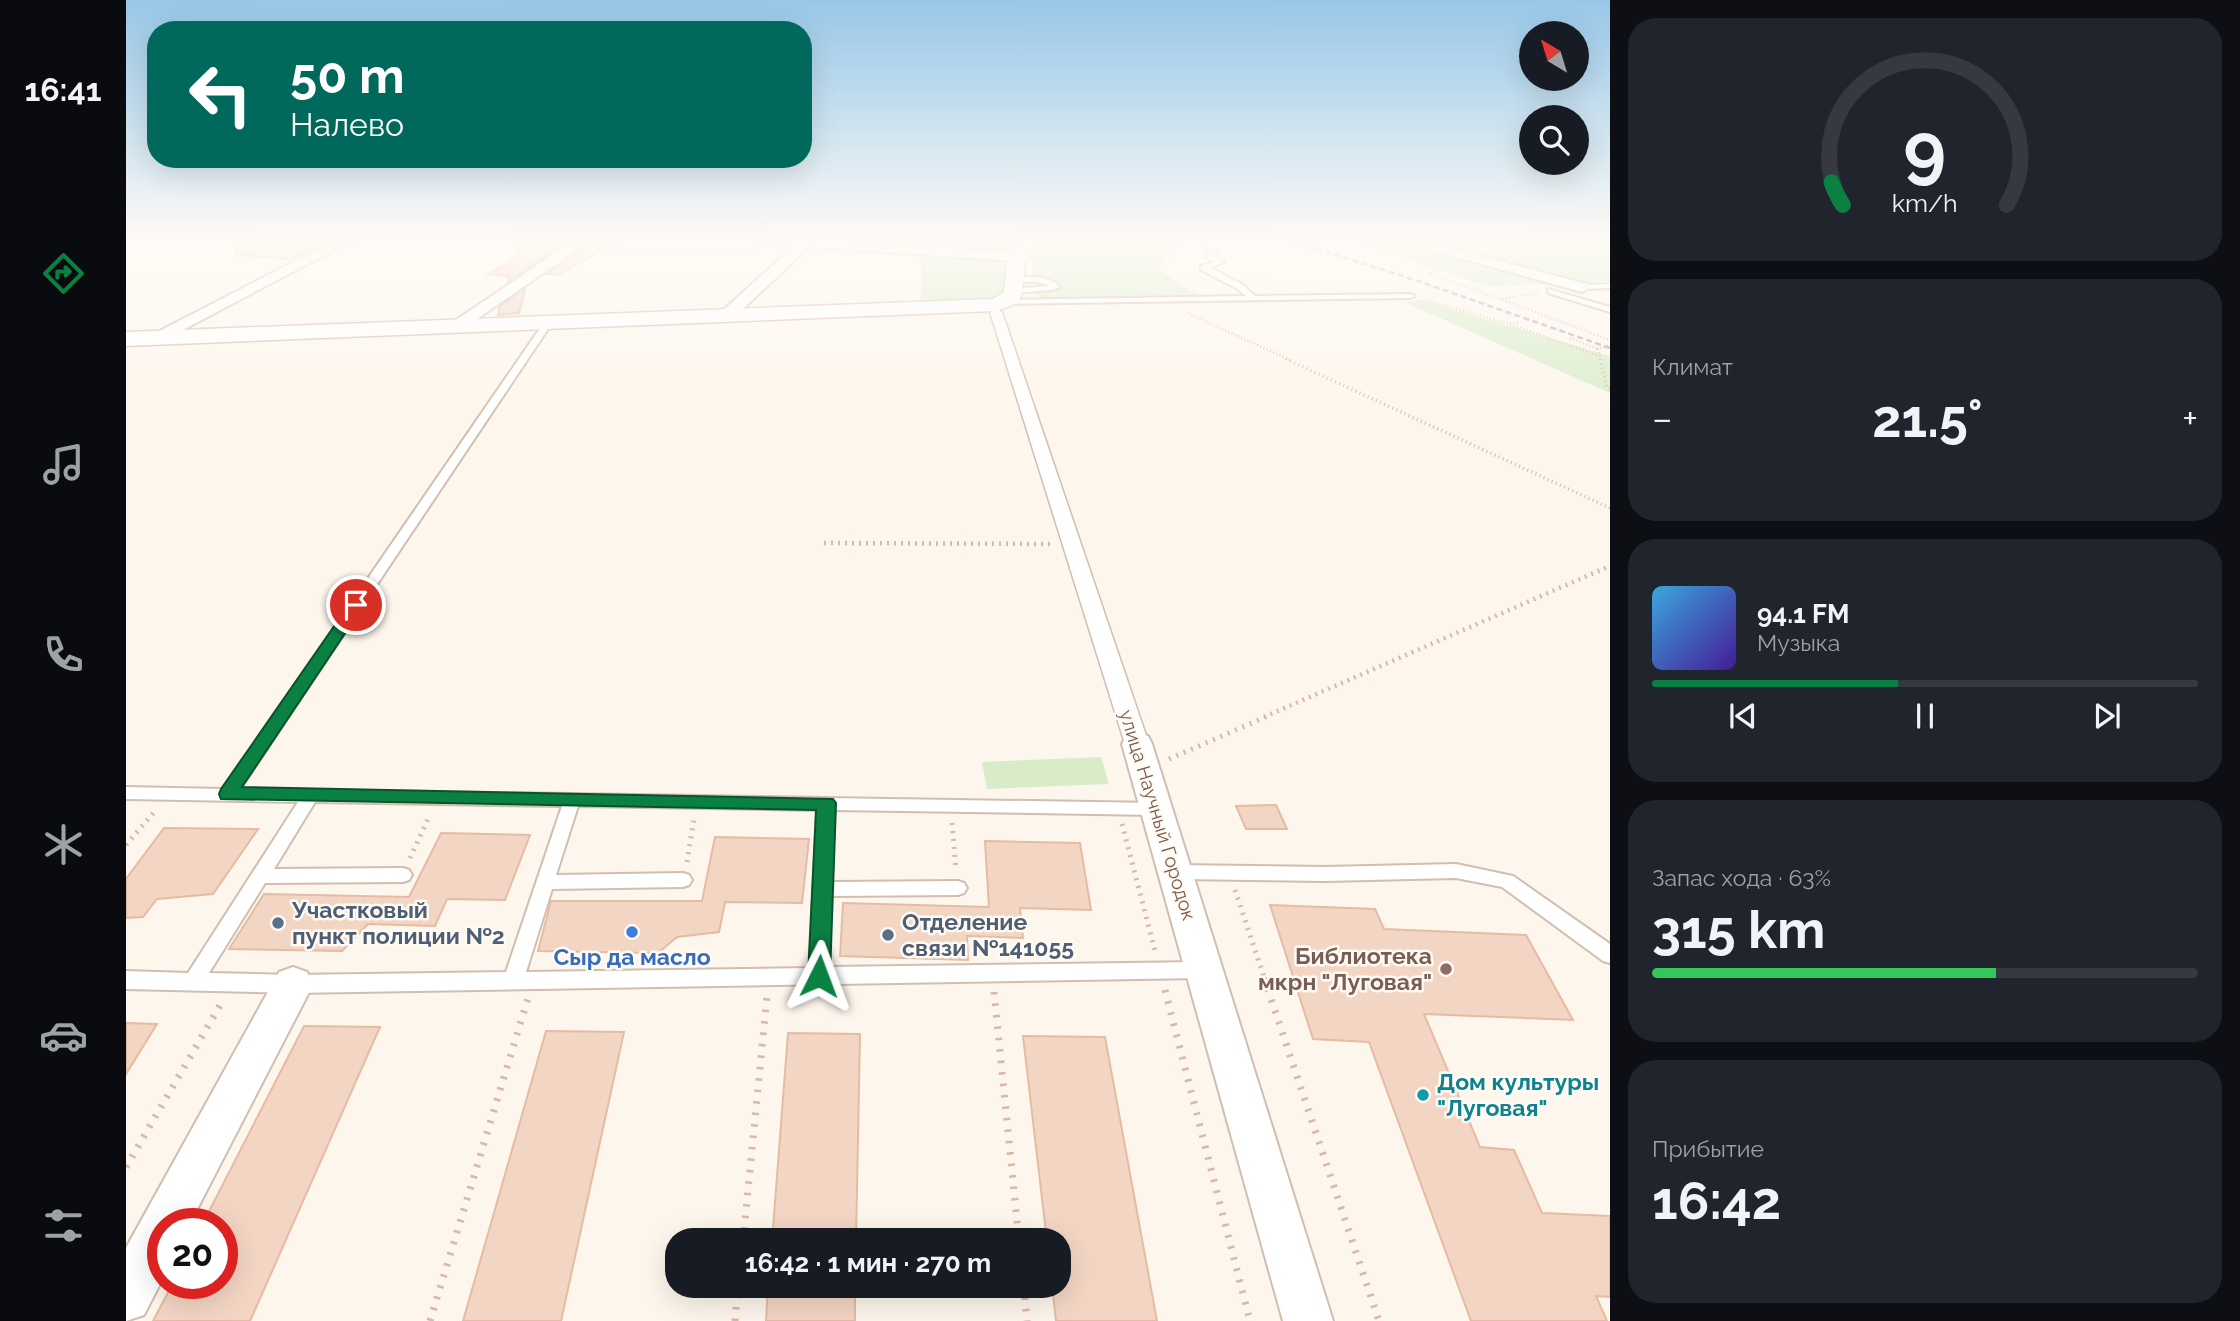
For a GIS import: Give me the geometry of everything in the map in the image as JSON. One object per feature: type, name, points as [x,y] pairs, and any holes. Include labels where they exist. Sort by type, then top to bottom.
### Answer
[{"type":"street","points":[[156,337],[226,302]]},
{"type":"street","points":[[455,326],[492,302]]},
{"type":"street","points":[[725,317],[742,302]]},
{"type":"street","points":[[126,339],[725,317],[993,305],[999,302]]},
{"type":"street","name":"улица Научный Городок","points":[[1009,302],[1072,544],[1141,756],[1138,808],[1176,872],[1308,1321]]},
{"type":"street","points":[[173,1208],[293,984]]},
{"type":"street","points":[[126,1297],[147,1258]]},
{"type":"lane","points":[[1584,302],[1610,310]]},
{"type":"lane","points":[[228,794],[548,323]]},
{"type":"lane","points":[[126,793],[1138,808]]},
{"type":"lane","points":[[193,982],[311,795]]},
{"type":"lane","points":[[513,981],[572,799]]},
{"type":"lane","points":[[819,976],[826,803]]},
{"type":"lane","points":[[1176,872],[1325,874],[1456,871],[1507,881],[1610,955]]},
{"type":"lane","points":[[260,876],[403,875]]},
{"type":"lane","points":[[545,882],[683,880]]},
{"type":"lane","points":[[823,889],[958,888]]},
{"type":"lane","points":[[126,980],[293,984],[1205,970]]},
{"type":"path","points":[[1161,302],[1610,508]]},
{"type":"path","points":[[1431,302],[1509,324],[1600,356]]},
{"type":"path","points":[[1509,324],[1520,321]]},
{"type":"path","points":[[1585,332],[1596,335]]},
{"type":"path","points":[[1570,338],[1598,349],[1610,345]]},
{"type":"path","points":[[1598,349],[1606,388],[1610,389]]},
{"type":"path","points":[[824,543],[1072,544]]},
{"type":"path","points":[[1141,756],[1610,566]]},
{"type":"path","points":[[126,845],[170,793]]},
{"type":"path","points":[[403,875],[438,797]]},
{"type":"path","points":[[683,880],[697,802]]},
{"type":"path","points":[[950,805],[958,888]]},
{"type":"path","points":[[1138,808],[1160,971],[1250,1321]]},
{"type":"path","points":[[1229,872],[1379,1321]]},
{"type":"path","points":[[992,974],[1018,1228]]},
{"type":"path","points":[[744,1228],[769,977]]},
{"type":"path","points":[[430,1321],[534,981]]},
{"type":"path","points":[[126,1167],[233,983]]},
{"type":"path","points":[[735,1321],[737,1298]]},
{"type":"path","points":[[1025,1298],[1027,1321]]},
{"type":"green space","points":[[1404,302],[1427,302],[1610,356],[1610,393]]},
{"type":"green space","points":[[1101,757],[1109,784],[987,789],[982,762]]},
{"type":"building","points":[[506,302],[522,302],[519,313],[498,315],[500,306]]},
{"type":"building","points":[[1276,805],[1287,829],[1246,829],[1236,806]]},
{"type":"building","points":[[164,828],[258,829],[213,894],[157,899],[143,917],[126,918],[126,879]]},
{"type":"building","points":[[441,833],[530,835],[505,900],[447,899],[435,926],[368,924],[342,951],[229,949],[264,894],[409,897]]},
{"type":"building","points":[[715,837],[809,839],[802,903],[725,902],[719,932],[677,937],[658,953],[538,951],[551,901],[702,901]]},
{"type":"building","points":[[985,841],[1080,843],[1091,910],[1020,908],[1023,938],[967,936],[968,960],[840,956],[843,903],[989,907]]},
{"type":"building","name":"Дом культуры \"Луговая\"","points":[[1270,905],[1375,909],[1384,929],[1526,935],[1573,1020],[1424,1014],[1480,1147],[1514,1150],[1542,1213],[1610,1216],[1610,1297],[1596,1296],[1607,1321],[1471,1321],[1369,1042],[1313,1039]]},
{"type":"building","points":[[126,1023],[157,1024],[126,1074]]},
{"type":"building","points":[[304,1026],[380,1027],[250,1321],[153,1321],[165,1299],[238,1299],[238,1208],[211,1208]]},
{"type":"building","points":[[546,1031],[624,1032],[561,1321],[463,1321]]},
{"type":"building","points":[[788,1033],[860,1034],[856,1228],[773,1228]]},
{"type":"building","points":[[1023,1036],[1105,1037],[1157,1321],[1056,1321],[1053,1298],[1071,1298],[1071,1228],[1045,1228]]},
{"type":"building","points":[[767,1298],[855,1298],[855,1321],[766,1321]]},
{"type":"railway","points":[[1477,302],[1610,348]]},
{"type":"place","name":"Участковый пункт полиции №2","points":[[278,923]]},
{"type":"place","name":"Сыр да масло","points":[[632,932]]},
{"type":"place","name":"Отделение связи №141055","points":[[888,935]]},
{"type":"place","name":"Библиотека мкрн \"Луговая\"","points":[[1446,969]]},
{"type":"place","name":"Дом культуры \"Луговая\"","points":[[1423,1095]]},
{"type":"route","points":[[356,605],[228,794],[826,803],[819,976]]}]
